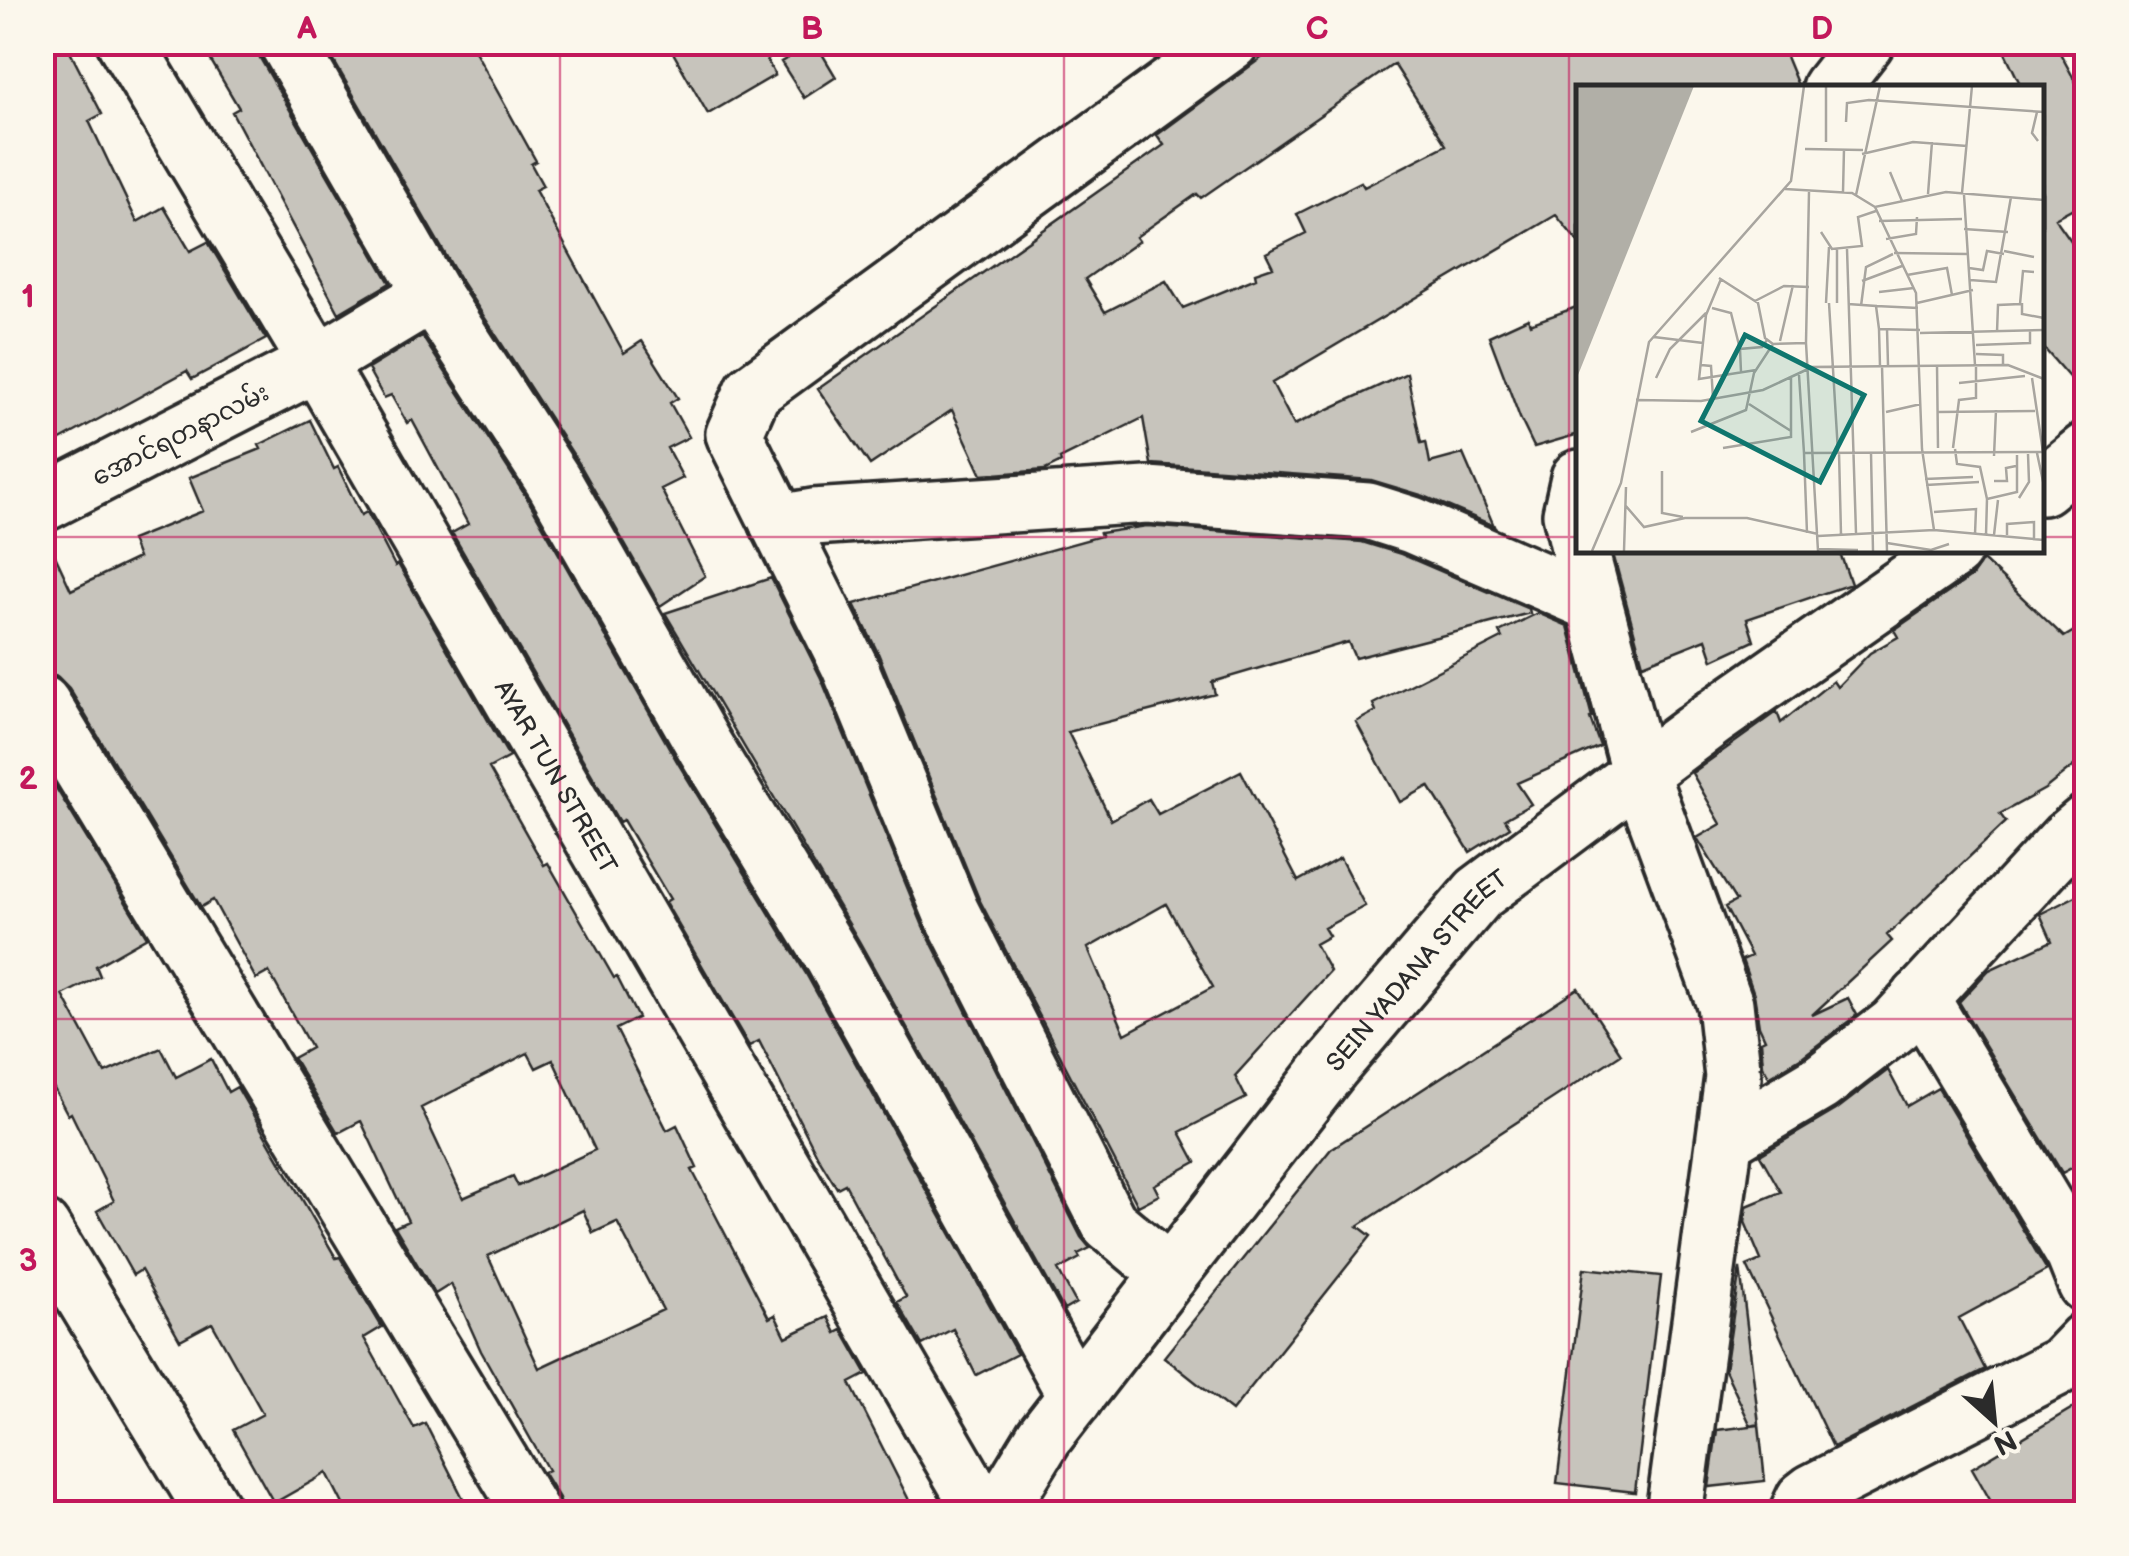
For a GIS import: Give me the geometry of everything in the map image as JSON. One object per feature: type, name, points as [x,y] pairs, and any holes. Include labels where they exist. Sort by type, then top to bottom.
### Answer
[{"type":"street","name":"AYAR TUN STREET","points":[[125,42],[318,363],[984,1514]]},
{"type":"street","points":[[287,42],[432,294],[554,482],[705,747],[832,956],[1070,1385],[1074,1399]]},
{"type":"street","points":[[1170,1274],[1109,1223],[950,912],[849,665],[734,434],[753,391],[1231,42]]},
{"type":"street","points":[[1832,85],[1866,42]]},
{"type":"street","name":"အောင်ရတနာလမ်း","points":[[42,504],[318,363],[432,294]]},
{"type":"street","points":[[2044,485],[2086,451]]},
{"type":"street","points":[[1576,492],[1571,514],[1576,535]]},
{"type":"street","points":[[778,522],[1147,495],[1368,511],[1412,525],[1593,603]]},
{"type":"street","points":[[1580,552],[1640,772],[1725,1004],[1733,1077],[1674,1514]]},
{"type":"street","name":"SEIN YADANA STREET","points":[[997,1514],[1044,1437],[1170,1274],[1331,1067],[1479,893],[1640,772],[1951,552]]},
{"type":"street","points":[[42,704],[532,1514]]},
{"type":"street","points":[[1727,1138],[1820,1083],[1895,1025],[2086,823]]},
{"type":"street","points":[[1920,998],[2074,1254],[2086,1284]]},
{"type":"street","points":[[42,1228],[215,1514]]},
{"type":"street","points":[[1797,1514],[1804,1499],[1813,1492],[2062,1365],[2086,1340]]},
{"type":"building","points":[[42,42],[65,42],[102,114],[89,121],[137,222],[164,207],[190,251],[208,242],[266,339],[192,379],[187,371],[42,450]]},
{"type":"building","points":[[200,42],[256,42],[260,58],[390,283],[339,313],[232,112],[239,108]]},
{"type":"building","points":[[323,42],[470,42],[536,161],[531,164],[543,186],[535,190],[624,353],[642,341],[678,398],[670,403],[689,437],[667,448],[683,478],[661,489],[705,576],[660,606],[580,465],[459,278]]},
{"type":"building","points":[[667,42],[757,42],[775,75],[708,114]]},
{"type":"building","points":[[815,42],[836,77],[804,98],[781,62]]},
{"type":"building","points":[[1283,42],[1780,42],[1798,85],[1576,85],[1576,239],[1556,215],[1272,383],[1294,425],[1407,373],[1421,443],[1426,442],[1430,463],[1463,454],[1494,526],[1424,496],[1371,480],[1151,464],[1143,418],[1045,470],[982,475],[952,410],[870,465],[818,389],[1164,145],[1157,135]],"holes":[[[1394,64],[1446,145],[1364,187],[1361,182],[1297,214],[1306,233],[1266,253],[1273,267],[1183,308],[1166,281],[1105,312],[1085,279],[1197,194],[1201,198]]]},
{"type":"building","points":[[2000,42],[2054,42],[2086,101],[2086,201],[2055,218],[2086,262],[2086,397],[2044,348],[2044,85],[2021,85]]},
{"type":"building","points":[[1576,307],[1576,435],[1534,447],[1489,336],[1528,318],[1530,324]]},
{"type":"building","points":[[422,336],[527,498],[678,763],[805,972],[1017,1354],[976,1375],[953,1329],[922,1345],[897,1302],[906,1297],[845,1184],[837,1188],[818,1157],[759,1041],[749,1046],[665,902],[670,899],[623,820],[619,822],[452,533],[468,524],[412,420],[407,423],[391,395],[384,398],[368,369]]},
{"type":"building","points":[[310,420],[361,515],[367,512],[509,757],[489,768],[638,1018],[616,1029],[667,1130],[677,1125],[697,1168],[692,1170],[769,1318],[775,1315],[786,1337],[828,1317],[836,1333],[842,1330],[867,1374],[850,1383],[916,1514],[563,1514],[559,1498],[543,1472],[548,1470],[481,1351],[451,1284],[435,1294],[395,1227],[408,1221],[361,1121],[338,1133],[293,1058],[311,1048],[269,972],[256,979],[213,900],[201,907],[69,688],[58,677],[42,673],[42,535],[45,534],[71,590],[138,558],[131,540],[203,511],[189,478],[261,449],[259,445]],"holes":[[[528,1053],[536,1068],[553,1060],[595,1150],[518,1186],[513,1176],[463,1198],[421,1108]],[[583,1210],[593,1233],[617,1222],[663,1310],[539,1368],[488,1256]]]},
{"type":"building","points":[[1147,526],[1362,542],[1401,554],[1529,609],[1530,613],[1355,658],[1348,642],[1212,682],[1215,694],[1068,732],[1111,820],[1149,799],[1158,814],[1241,771],[1298,881],[1340,858],[1365,906],[1324,928],[1329,936],[1315,944],[1330,971],[1235,1076],[1246,1098],[1180,1132],[1196,1162],[1154,1185],[1159,1195],[1138,1206],[979,899],[854,604],[1101,536],[1100,533]],"holes":[[[1166,904],[1213,987],[1125,1034],[1088,948]]]},
{"type":"building","points":[[1613,552],[1840,552],[1851,584],[1747,619],[1754,641],[1713,660],[1706,639],[1643,664]]},
{"type":"building","points":[[1983,560],[2064,637],[2086,624],[2086,756],[2045,789],[2000,814],[2006,822],[1887,935],[1892,941],[1812,1015],[1848,998],[1857,1015],[1769,1077],[1763,1065],[1761,1041],[1765,1039],[1742,960],[1751,956],[1725,907],[1736,901],[1697,838],[1721,824],[1692,773],[1777,712],[1781,723],[1833,681],[1837,687],[1870,653],[1898,637],[1894,630],[1972,576]]},
{"type":"building","points":[[771,578],[821,678],[923,926],[1090,1248],[1058,1270],[1076,1303],[1064,1310],[859,941],[665,613]]},
{"type":"building","points":[[1538,613],[1568,626],[1600,746],[1517,783],[1531,804],[1505,819],[1510,827],[1470,852],[1429,786],[1400,802],[1356,722],[1376,711],[1373,704],[1502,638],[1499,632]]},
{"type":"building","points":[[42,765],[147,937],[96,966],[100,976],[63,995],[105,1073],[161,1048],[176,1077],[211,1059],[228,1092],[237,1087],[336,1258],[340,1257],[382,1327],[364,1338],[414,1428],[425,1423],[469,1510],[488,1501],[495,1514],[348,1514],[327,1473],[274,1503],[233,1430],[263,1414],[212,1323],[180,1340],[141,1270],[133,1275],[97,1211],[114,1201],[71,1113],[68,1115],[42,1066]]},
{"type":"building","points":[[2086,891],[2086,1160],[2062,1173],[1959,1002],[1989,970],[2052,941],[2040,914]]},
{"type":"building","points":[[1578,988],[1621,1054],[1358,1226],[1371,1236],[1232,1411],[1164,1357],[1331,1149]]},
{"type":"building","points":[[1888,1070],[1907,1106],[1938,1088],[2047,1270],[1959,1318],[1985,1369],[1833,1447],[1747,1266],[1761,1260],[1745,1222],[1747,1206],[1781,1192],[1760,1155],[1836,1110]]},
{"type":"building","points":[[1584,1268],[1661,1276],[1635,1492],[1557,1483]]},
{"type":"building","points":[[1740,1268],[1759,1424],[1751,1426],[1725,1370]]},
{"type":"building","points":[[2086,1400],[2086,1514],[1998,1514],[1972,1468]]},
{"type":"building","points":[[1759,1425],[1765,1481],[1709,1487],[1717,1430]]}]
